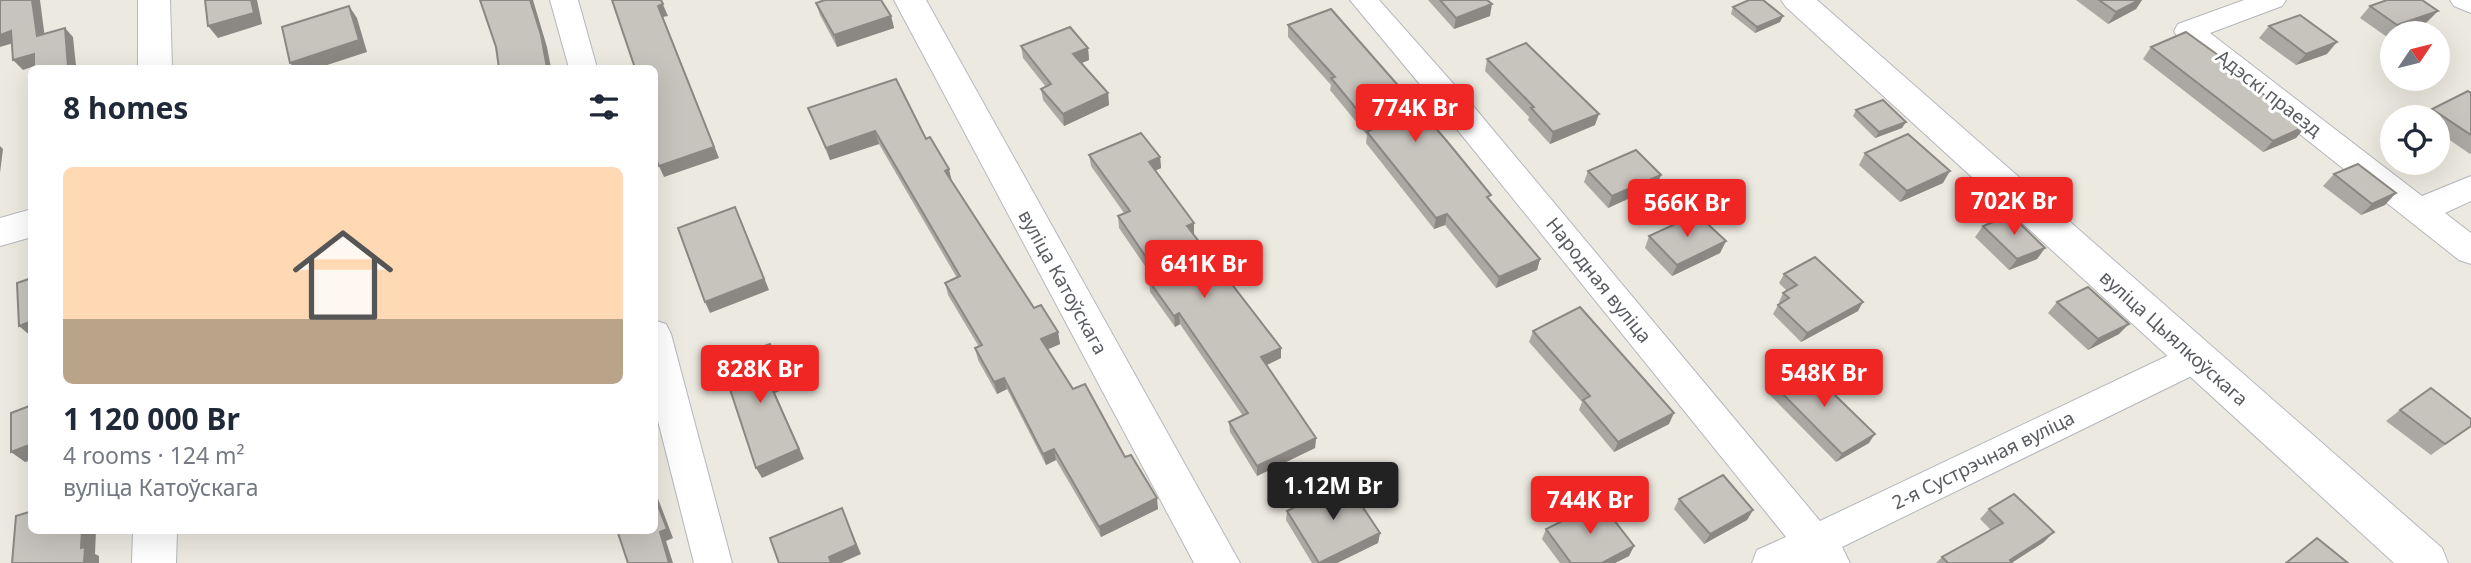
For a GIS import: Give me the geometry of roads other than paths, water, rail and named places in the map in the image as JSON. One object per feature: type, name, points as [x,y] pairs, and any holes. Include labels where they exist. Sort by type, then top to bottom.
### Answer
[{"type":"street","points":[[154,0],[156,65]]},
{"type":"street","points":[[564,0],[582,65]]},
{"type":"street","name":"вуліца Катоўскага","points":[[910,0],[1218,563]]},
{"type":"street","name":"Народная вуліца","points":[[1364,0],[1463,115],[1822,553]]},
{"type":"street","name":"вуліца Цыялкоўскага","points":[[1797,0],[2426,563]]},
{"type":"street","name":"Адэскі праезд","points":[[2272,0],[2188,31],[2471,251]]},
{"type":"street","points":[[2464,0],[2471,4]]},
{"type":"street","points":[[2420,211],[2471,188]]},
{"type":"street","points":[[0,232],[28,224]]},
{"type":"street","points":[[658,350],[713,563]]},
{"type":"street","name":"2-я Сустрэчная вуліца","points":[[1771,563],[1822,553],[2196,358]]},
{"type":"street","points":[[155,534],[155,563]]}]
